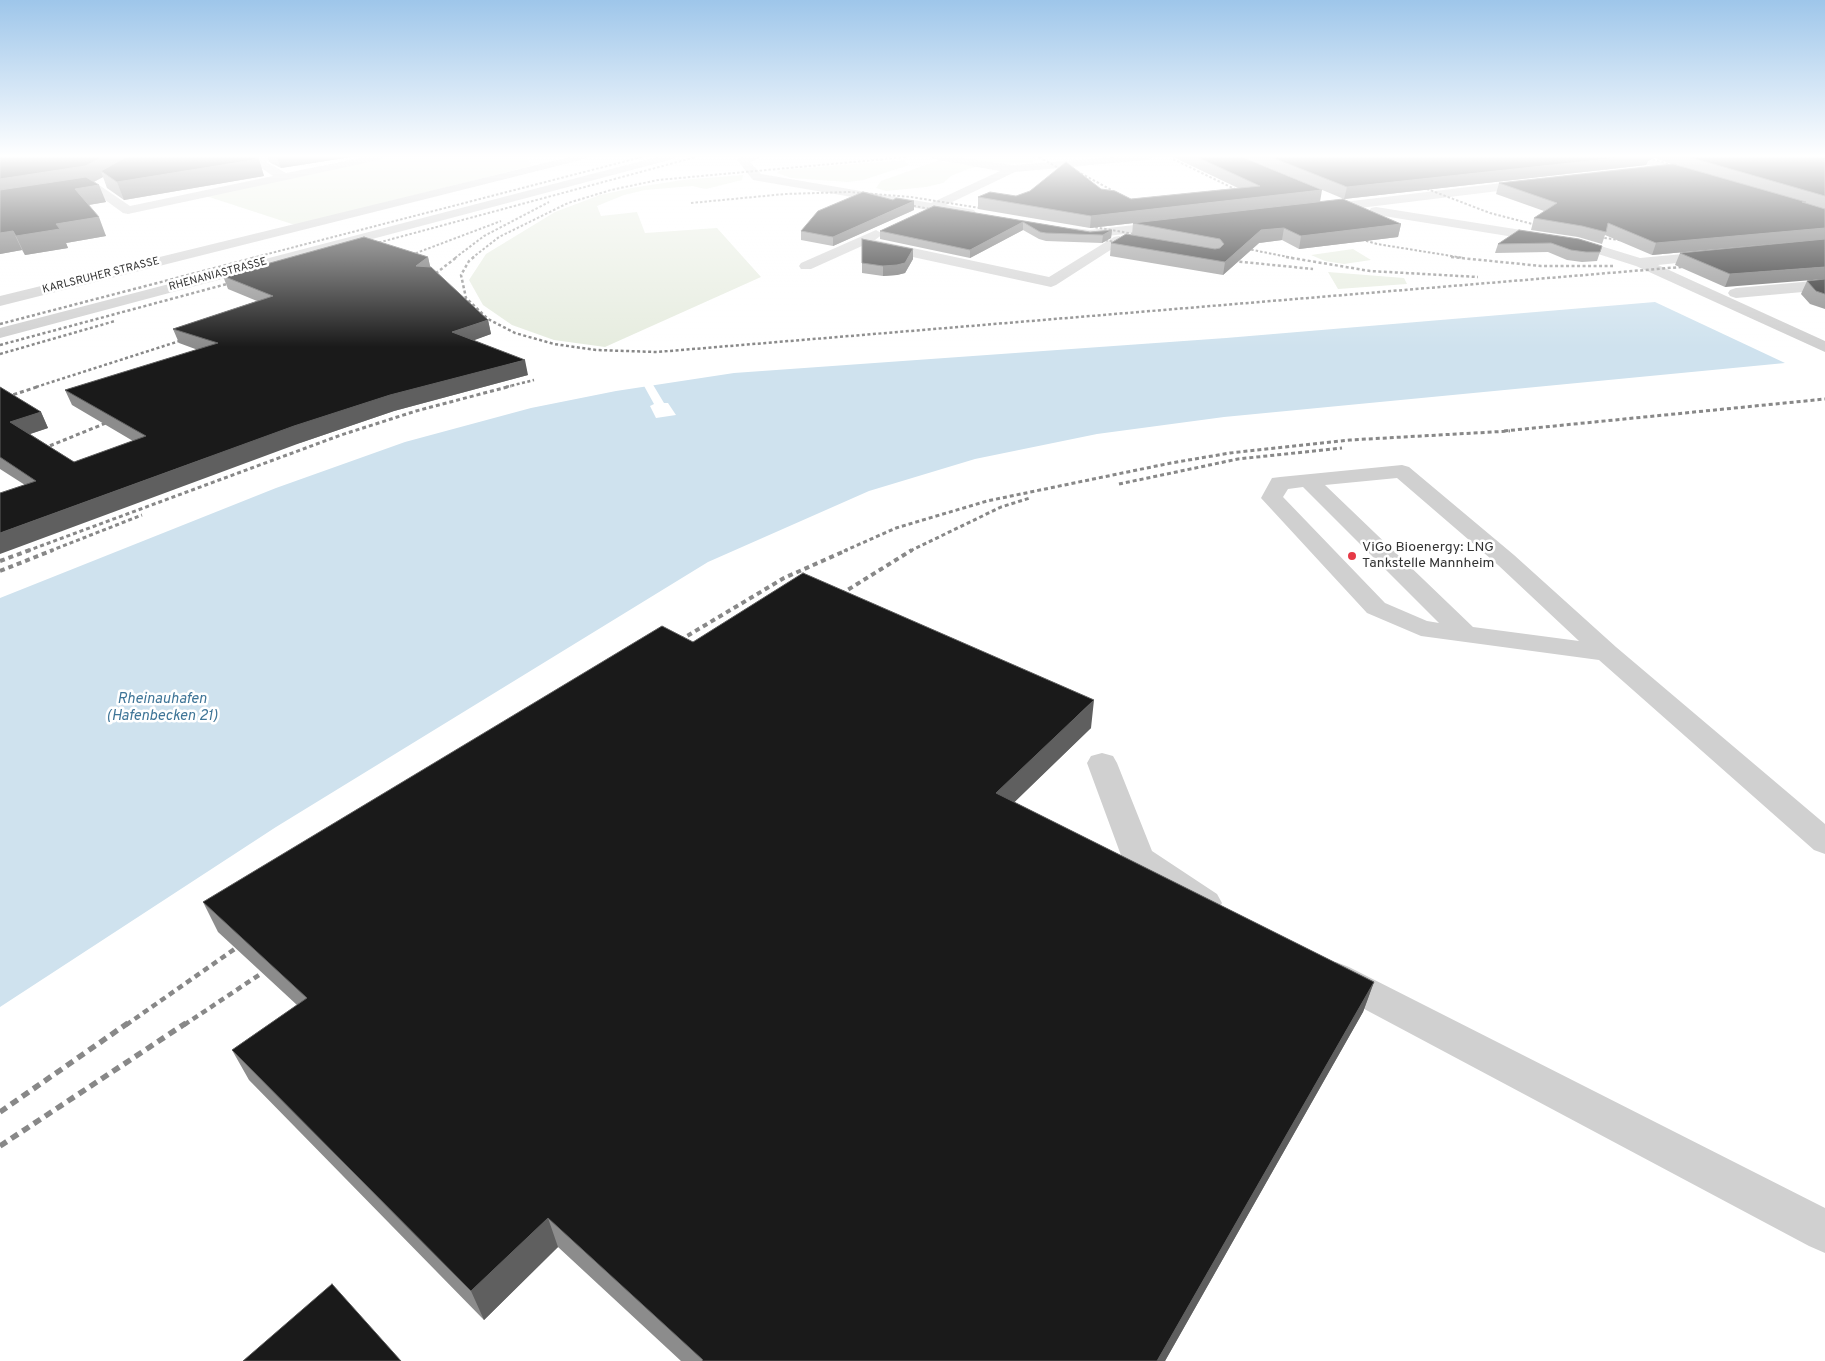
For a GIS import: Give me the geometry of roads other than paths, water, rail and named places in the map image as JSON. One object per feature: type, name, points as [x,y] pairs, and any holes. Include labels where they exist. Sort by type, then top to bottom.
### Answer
[{"type":"street","name":"KARLSRUHER STRASSE","points":[[0,301],[310,221]]},
{"type":"street","name":"RHENANIASTRASSE","points":[[0,333],[425,221]]},
{"type":"street","points":[[1436,221],[1578,243],[1639,262],[1825,347]]},
{"type":"street","points":[[1090,234],[1184,224]]},
{"type":"street","points":[[806,266],[886,229]]},
{"type":"street","points":[[1061,229],[1138,243]]},
{"type":"street","points":[[860,241],[1051,282],[1119,240]]},
{"type":"street","points":[[1639,262],[1726,254]]},
{"type":"street","points":[[1712,295],[1825,285]]},
{"type":"street","points":[[1736,293],[1825,333]]},
{"type":"street","points":[[1607,653],[1421,628],[1376,608],[1272,498],[1280,483],[1402,471],[1506,560],[1607,653],[1825,842]]},
{"type":"street","points":[[1308,480],[1466,635]]},
{"type":"street","points":[[1102,763],[1138,858],[1229,919]]},
{"type":"street","points":[[1307,962],[1825,1231]]},
{"type":"water","name":"Rheinauhafen (Hafenbecken 21)","points":[[1655,302],[1785,363],[1224,417],[1097,434],[975,459],[869,491],[708,562],[276,827],[0,1007],[0,598],[276,488],[405,442],[531,408],[616,391],[734,373],[1226,338]]},
{"type":"railway","points":[[252,258],[397,221]]},
{"type":"railway","points":[[366,246],[461,221]]},
{"type":"railway","points":[[405,257],[403,258],[501,221]]},
{"type":"railway","points":[[455,258],[484,236],[514,221]]},
{"type":"railway","points":[[472,258],[499,237],[532,221]]},
{"type":"railway","points":[[1519,221],[1544,227]]},
{"type":"railway","points":[[1082,225],[1146,236]]},
{"type":"railway","points":[[1591,236],[1633,242]]},
{"type":"railway","points":[[1353,237],[1377,244],[1464,258]]},
{"type":"railway","points":[[1092,238],[1127,244]]},
{"type":"railway","points":[[1238,247],[1293,258]]},
{"type":"railway","points":[[0,324],[257,257]]},
{"type":"railway","points":[[427,280],[457,257]]},
{"type":"railway","points":[[474,257],[469,261],[461,275],[466,298],[488,319],[515,333],[554,344],[596,350],[657,352],[1693,266]]},
{"type":"railway","points":[[1286,257],[1370,271],[1478,277]]},
{"type":"railway","points":[[1451,257],[1541,266],[1613,266]]},
{"type":"railway","points":[[1223,260],[1313,269]]},
{"type":"railway","points":[[0,345],[238,281]]},
{"type":"railway","points":[[0,354],[115,321]]},
{"type":"railway","points":[[36,387],[192,337]]},
{"type":"railway","points":[[506,387],[534,380]]},
{"type":"railway","points":[[0,399],[40,386]]},
{"type":"railway","points":[[27,551],[341,435],[416,411],[511,386]]},
{"type":"railway","points":[[1504,431],[1825,399]]},
{"type":"railway","points":[[37,451],[116,419]]},
{"type":"railway","points":[[844,551],[896,528],[987,501],[1171,463],[1230,453],[1350,440],[1510,431]]},
{"type":"railway","points":[[1119,484],[1238,459],[1342,448]]},
{"type":"railway","points":[[912,550],[1001,507],[1030,498]]},
{"type":"railway","points":[[50,551],[142,515]]},
{"type":"railway","points":[[0,561],[30,550]]},
{"type":"railway","points":[[0,571],[53,550]]},
{"type":"railway","points":[[672,645],[784,578],[847,550]]},
{"type":"railway","points":[[833,599],[912,550]]},
{"type":"railway","points":[[126,1025],[236,948]]},
{"type":"railway","points":[[184,1025],[262,973]]},
{"type":"railway","points":[[0,1112],[128,1023]]},
{"type":"railway","points":[[0,1146],[186,1023]]},
{"type":"place","name":"ViGo Bioenergy: LNG Tankstelle Mannheim","points":[[1352,556]]}]
